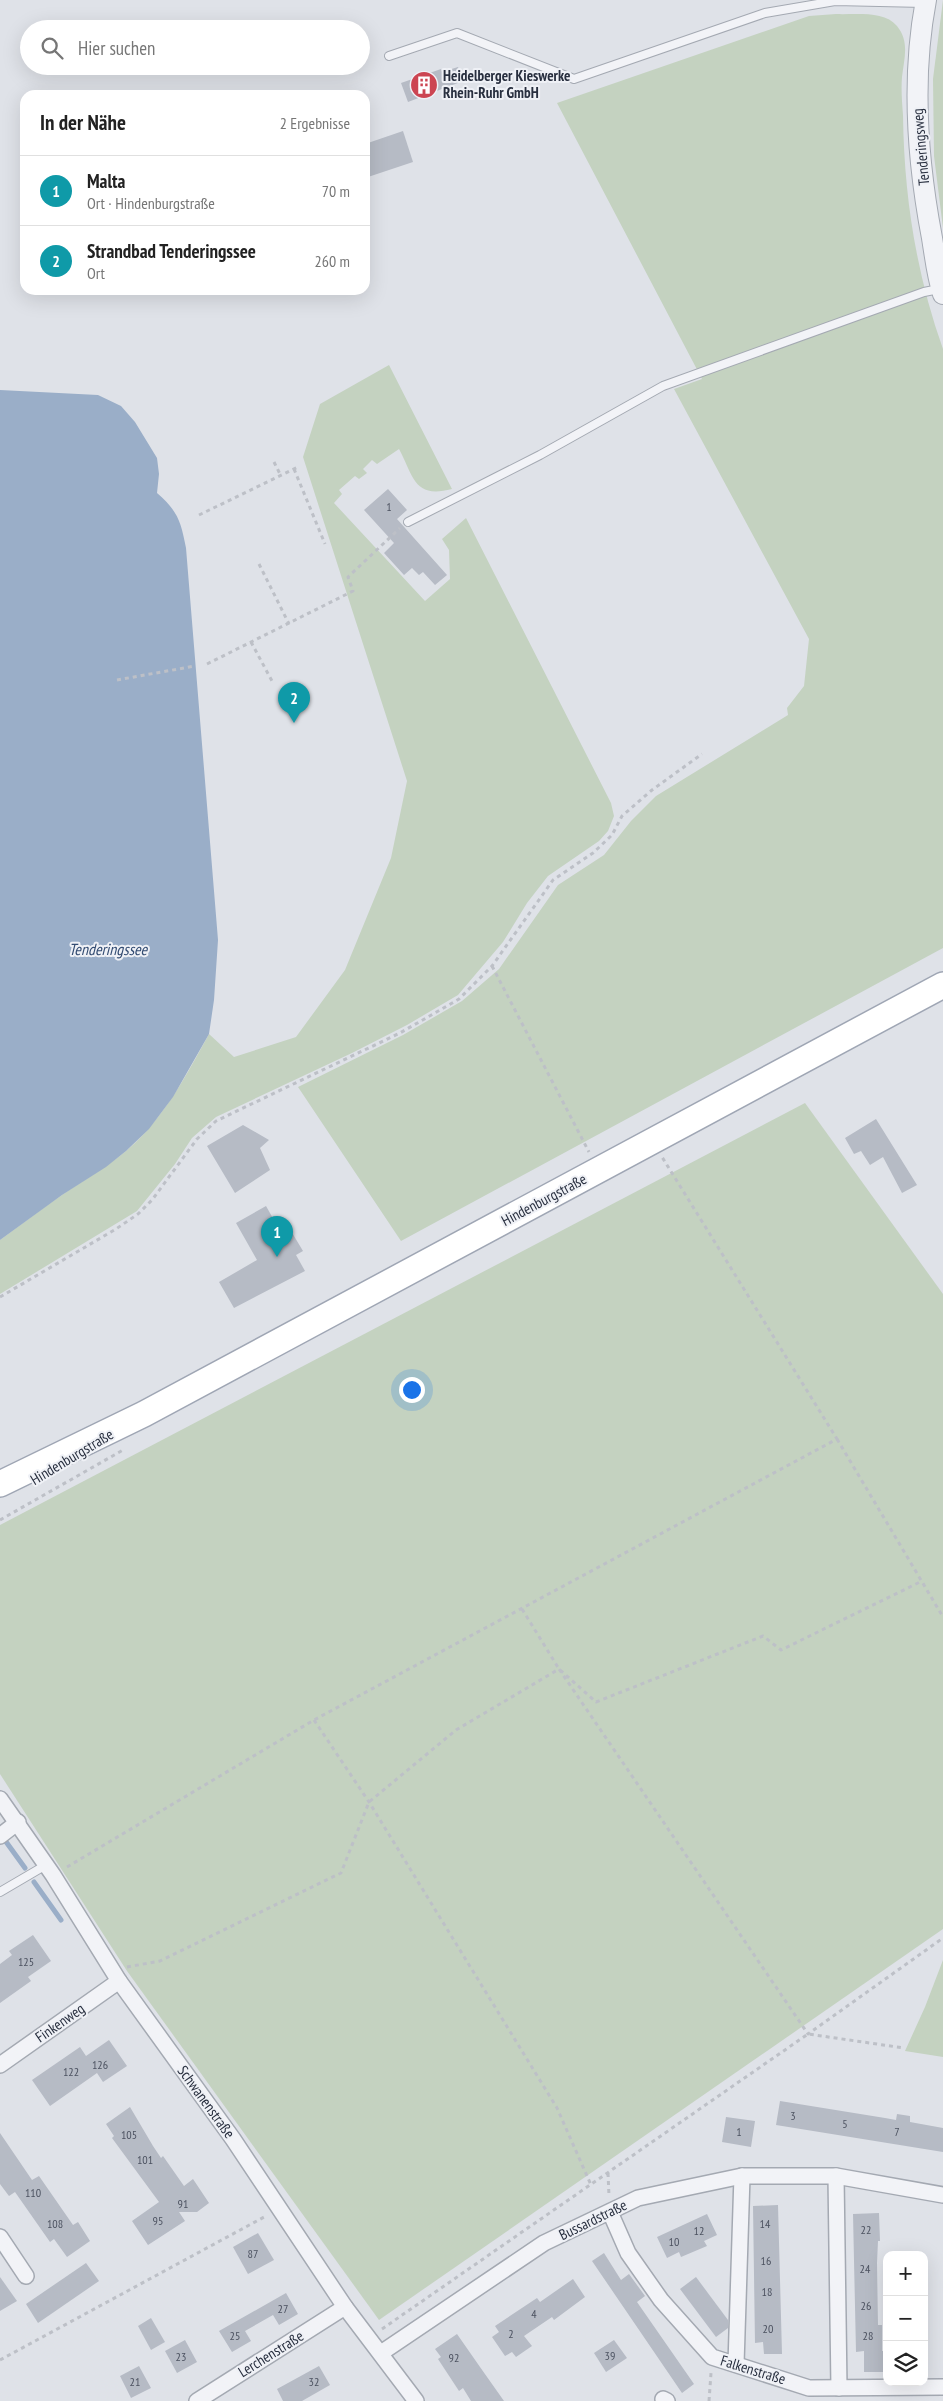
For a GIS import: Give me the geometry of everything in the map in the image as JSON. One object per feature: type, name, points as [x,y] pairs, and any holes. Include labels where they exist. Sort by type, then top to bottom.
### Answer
[{"type":"main road","name":"Hindenburgstraße","points":[[0,1484],[144,1414],[943,985]]},
{"type":"main road","name":"Hindenburgstraße","points":[[0,1499],[144,1414]]},
{"type":"street","name":"Tenderingsweg","points":[[926,1],[916,85],[918,149],[942,291]]},
{"type":"street","name":"Schwanenstraße","points":[[0,1799],[50,1870],[119,1981],[280,2209],[345,2308],[416,2401]]},
{"type":"street","points":[[0,1836],[18,1822]]},
{"type":"street","name":"Finkenweg","points":[[0,2065],[119,1981]]},
{"type":"street","points":[[736,2364],[742,2176]]},
{"type":"street","name":"Bussardstraße","points":[[381,2353],[544,2243],[638,2198],[742,2176],[836,2176],[943,2195]]},
{"type":"street","points":[[836,2176],[839,2388]]},
{"type":"street","name":"Falkenstraße","points":[[610,2212],[628,2253],[661,2300],[712,2357],[809,2388],[839,2388],[881,2395],[943,2387]]},
{"type":"street","points":[[0,2237],[26,2276]]},
{"type":"street","name":"Lerchenstraße","points":[[197,2401],[345,2308]]},
{"type":"lane","points":[[389,56],[457,33],[574,79],[765,13],[835,1],[926,1]]},
{"type":"lane","points":[[408,522],[540,455],[663,386],[924,292],[942,291]]},
{"type":"lane","points":[[0,1892],[50,1870]]},
{"type":"path","points":[[274,462],[281,476]]},
{"type":"path","points":[[199,515],[298,467]]},
{"type":"path","points":[[294,470],[325,544]]},
{"type":"path","points":[[207,664],[353,592],[348,577],[376,549],[408,522]]},
{"type":"path","points":[[259,564],[289,624]]},
{"type":"path","points":[[251,642],[272,681]]},
{"type":"path","points":[[117,680],[195,666]]},
{"type":"path","points":[[0,1298],[116,1230],[138,1214],[152,1200],[197,1139],[216,1121],[400,1033],[459,999],[492,966],[553,880],[593,853],[612,835],[622,816],[652,790],[702,754]]},
{"type":"path","points":[[492,966],[599,1170]]},
{"type":"path","points":[[653,1140],[943,1617]]},
{"type":"path","points":[[50,1870],[314,1720],[837,1440]]},
{"type":"path","points":[[559,1669],[596,1702],[763,1636],[781,1650],[922,1581]]},
{"type":"path","points":[[522,1610],[559,1669],[808,2034],[904,2048]]},
{"type":"path","points":[[119,1981],[128,1966],[160,1961],[341,1873],[369,1802],[456,1730],[559,1669]]},
{"type":"path","points":[[314,1720],[369,1802],[556,2108],[592,2185]]},
{"type":"path","points":[[369,2338],[592,2185],[943,1938]]},
{"type":"path","points":[[0,2360],[280,2209]]},
{"type":"path","points":[[709,2401],[712,2357]]},
{"type":"green space","points":[[943,0],[943,228],[934,156],[933,79]]},
{"type":"green space","points":[[836,14],[877,15],[897,26],[904,38],[902,96],[909,205],[919,263],[943,349],[943,948],[401,1241],[298,1087],[403,1035],[462,1001],[499,969],[558,885],[604,855],[631,821],[656,796],[788,715],[787,708],[804,686],[809,639],[674,389],[702,379],[557,103],[809,16]]},
{"type":"green space","points":[[389,365],[452,489],[430,491],[422,488],[412,477],[399,449],[377,464],[372,460],[363,469],[367,473],[359,479],[355,476],[339,490],[342,494],[334,503],[425,601],[450,579],[449,550],[442,539],[466,518],[611,803],[614,816],[608,831],[599,841],[548,876],[527,903],[503,942],[458,995],[407,1025],[352,1053],[216,1117],[192,1138],[175,1164],[137,1211],[0,1294],[0,1240],[130,1148],[158,1117],[174,1094],[209,1034],[234,1057],[296,1037],[345,970],[391,858],[407,781],[303,457],[320,404]]},
{"type":"green space","points":[[805,1103],[943,1294],[943,1929],[379,2320],[127,1971],[0,1774],[0,1525]]},
{"type":"green space","points":[[943,1960],[943,2057],[905,2051],[925,2007]]},
{"type":"water","name":"Tenderingssee","points":[[0,390],[98,395],[121,406],[135,422],[157,458],[159,474],[157,493],[170,506],[178,518],[186,548],[218,940],[214,1000],[209,1034],[173,1097],[149,1129],[126,1151],[106,1167],[62,1195],[0,1240]]},
{"type":"building","name":"Heidelberger Kieswerke Rhein-Ruhr GmbH","points":[[458,67],[463,81],[408,102],[401,83],[441,69],[442,72]]},
{"type":"building","points":[[403,131],[413,162],[370,176],[370,142]]},
{"type":"building","points":[[388,489],[407,510],[397,519],[447,575],[435,585],[423,572],[419,575],[412,568],[404,575],[384,553],[394,543],[364,510]]},
{"type":"building","points":[[876,1119],[917,1185],[902,1193],[883,1157],[870,1165],[861,1151],[854,1154],[845,1138]]},
{"type":"building","points":[[243,1125],[269,1140],[260,1148],[270,1170],[235,1193],[207,1146]]},
{"type":"building","points":[[266,1206],[283,1236],[291,1231],[303,1251],[296,1255],[305,1271],[234,1308],[219,1282],[257,1260],[236,1223]]},
{"type":"building","points":[[33,1935],[51,1961],[28,1977],[31,1981],[0,2003],[0,1964],[12,1955],[9,1951]]},
{"type":"building","points":[[109,2040],[127,2066],[103,2082],[97,2073],[50,2106],[32,2080],[80,2047],[86,2056]]},
{"type":"building","points":[[780,2101],[896,2120],[897,2114],[910,2116],[910,2122],[943,2128],[943,2152],[776,2125]]},
{"type":"building","points":[[130,2107],[161,2158],[163,2156],[184,2186],[193,2179],[209,2203],[197,2212],[179,2212],[185,2221],[148,2245],[132,2221],[159,2202],[112,2138],[114,2136],[106,2124]]},
{"type":"building","points":[[726,2117],[755,2121],[751,2147],[722,2142]]},
{"type":"building","points":[[0,2133],[32,2180],[39,2176],[73,2225],[78,2222],[90,2241],[67,2257],[54,2239],[50,2242],[15,2192],[9,2196],[0,2184]]},
{"type":"building","points":[[778,2205],[782,2354],[764,2354],[763,2342],[755,2343],[753,2206]]},
{"type":"building","points":[[879,2213],[880,2241],[878,2241],[877,2263],[878,2325],[882,2325],[883,2372],[864,2372],[864,2351],[856,2352],[853,2214]]},
{"type":"building","points":[[707,2214],[717,2235],[704,2241],[707,2246],[681,2257],[679,2252],[667,2258],[657,2237]]},
{"type":"building","points":[[258,2233],[274,2260],[248,2274],[233,2247]]},
{"type":"building","points":[[604,2253],[621,2280],[629,2274],[645,2296],[637,2302],[694,2384],[682,2393],[592,2261]]},
{"type":"building","points":[[86,2263],[99,2281],[38,2323],[26,2304]]},
{"type":"building","points":[[0,2277],[17,2301],[0,2311]]},
{"type":"building","points":[[696,2277],[728,2320],[728,2328],[716,2337],[680,2289]]},
{"type":"building","points":[[573,2279],[585,2297],[554,2320],[552,2317],[524,2336],[532,2346],[516,2357],[512,2352],[505,2356],[492,2337],[499,2332],[495,2326],[537,2298],[540,2302]]},
{"type":"building","points":[[286,2293],[298,2314],[279,2325],[273,2315],[245,2331],[251,2341],[232,2352],[219,2331]]},
{"type":"building","points":[[151,2318],[165,2342],[151,2350],[138,2326]]},
{"type":"building","points":[[457,2334],[504,2401],[471,2401],[463,2388],[459,2391],[438,2359],[441,2357],[435,2349]]},
{"type":"building","points":[[185,2340],[197,2362],[177,2373],[165,2351]]},
{"type":"building","points":[[614,2340],[627,2358],[606,2372],[594,2353]]},
{"type":"building","points":[[139,2366],[151,2388],[131,2398],[120,2376]]},
{"type":"building","points":[[319,2366],[330,2385],[302,2401],[283,2401],[277,2389]]},
{"type":"waterway","points":[[4,1839],[25,1868]]},
{"type":"waterway","points":[[34,1882],[61,1920]]},
{"type":"place","name":"Heidelberger Kieswerke Rhein-Ruhr GmbH","points":[[424,85]]},
{"type":"place","name":"Strandbad Tenderingssee","points":[[294,723]]},
{"type":"place","name":"Malta","points":[[277,1257]]}]
